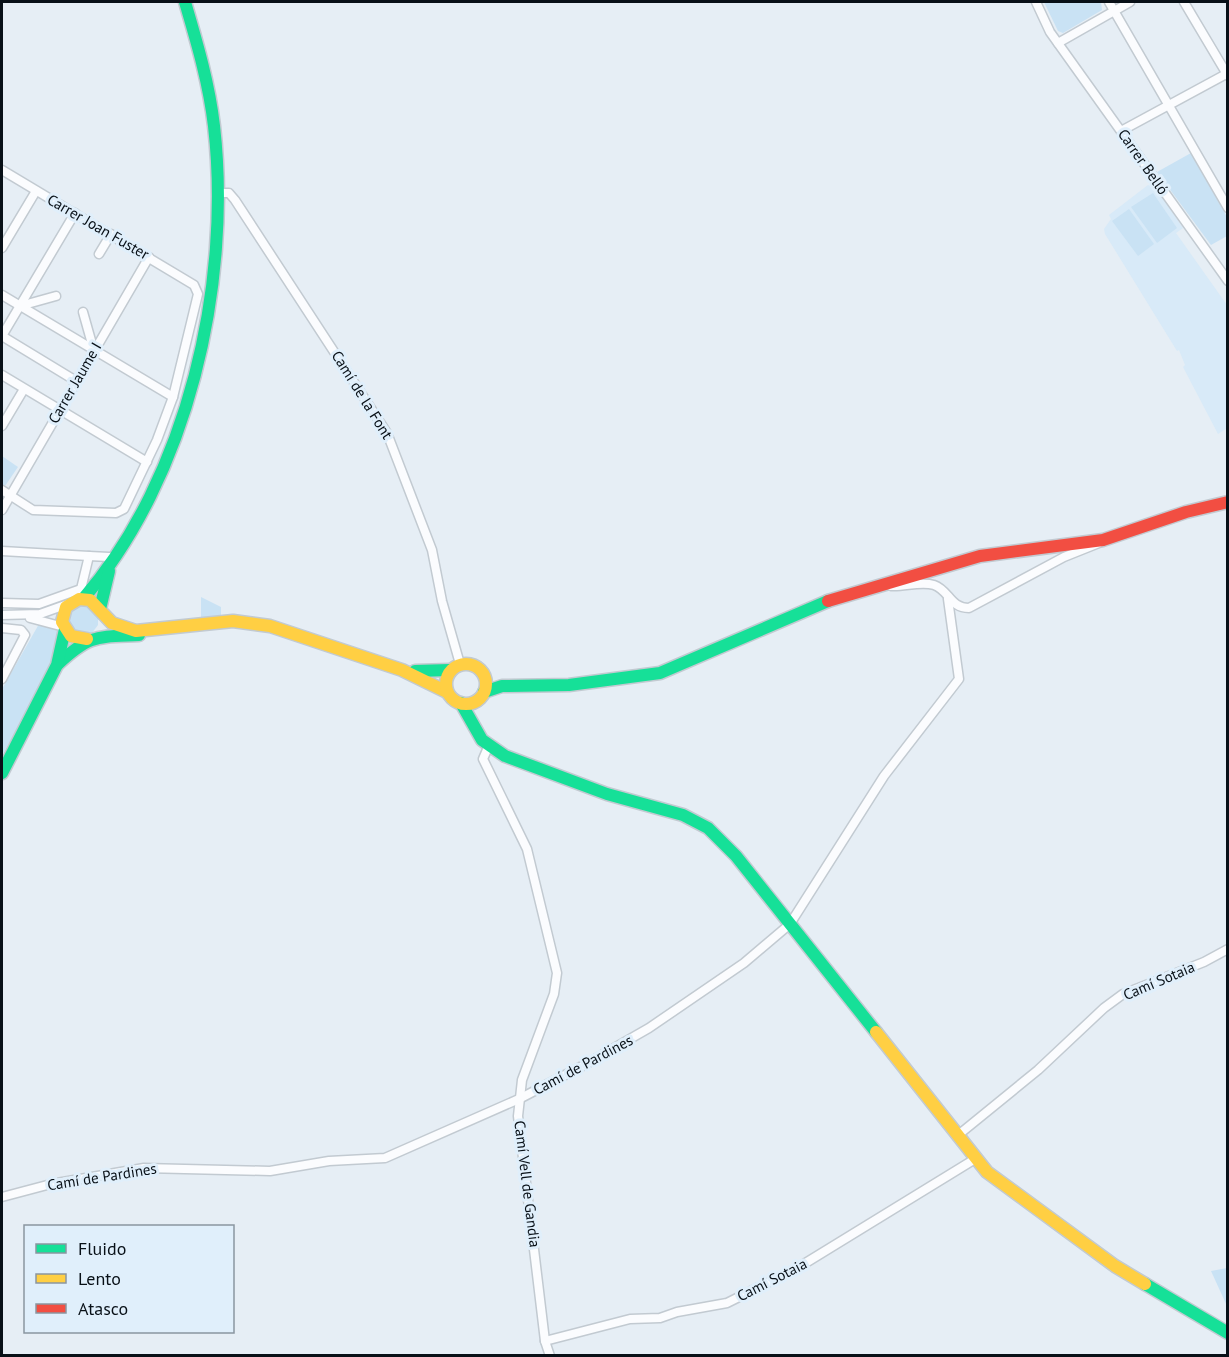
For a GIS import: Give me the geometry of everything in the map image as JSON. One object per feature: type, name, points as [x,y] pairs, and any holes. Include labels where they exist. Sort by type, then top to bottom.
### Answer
[{"type":"street","points":[[57,665],[101,629],[101,610],[110,570],[158,476],[195,377],[213,290],[224,193],[209,92],[185,2]]},
{"type":"street","name":"Carrer Belló","points":[[1036,2],[1058,43],[1227,281]]},
{"type":"street","points":[[1109,2],[1227,208]]},
{"type":"street","points":[[1058,43],[1130,2]]},
{"type":"street","points":[[1121,131],[1227,74],[1184,2]]},
{"type":"street","name":"Carrer Joan Fuster","points":[[2,170],[194,285],[198,294],[173,397]]},
{"type":"street","points":[[2,248],[5,234],[36,191]]},
{"type":"street","name":"Camí de la Font","points":[[224,193],[266,244],[387,433],[432,550],[455,667]]},
{"type":"street","points":[[75,213],[2,336],[76,381]]},
{"type":"street","points":[[99,254],[111,234]]},
{"type":"street","name":"Carrer Jaume I","points":[[2,510],[149,256]]},
{"type":"street","points":[[2,295],[173,397],[147,462],[124,509],[116,513],[33,510],[2,490]]},
{"type":"street","points":[[20,306],[56,296]]},
{"type":"street","points":[[83,312],[94,351]]},
{"type":"street","points":[[2,375],[147,462]]},
{"type":"street","points":[[2,426],[24,389]]},
{"type":"street","points":[[460,703],[472,703],[482,695],[502,686],[592,683],[666,672],[689,658],[803,610],[980,556],[1103,540],[1227,502]]},
{"type":"street","points":[[952,622],[969,608],[1064,557],[1091,548],[1103,540]]},
{"type":"street","points":[[2,550],[89,557],[110,556]]},
{"type":"street","points":[[2,603],[39,604],[81,589],[89,557]]},
{"type":"street","points":[[84,599],[110,570]]},
{"type":"street","points":[[885,585],[932,585],[940,588],[948,599],[959,607],[969,608]]},
{"type":"street","points":[[2,615],[24,616],[46,613],[84,599],[90,600],[118,626],[147,632]]},
{"type":"street","name":"Camí de Pardines","points":[[2,1197],[51,1184],[144,1168],[270,1171],[329,1161],[384,1158],[519,1099],[649,1028],[744,963],[790,924],[884,776],[959,679],[948,599]]},
{"type":"street","points":[[2,773],[57,665],[64,628],[62,617],[70,603]]},
{"type":"street","points":[[24,616],[64,628],[74,638],[133,636],[147,632],[225,622],[251,622],[285,630],[402,670],[447,692],[460,703],[482,740],[515,761],[607,794],[683,815],[701,823],[736,856],[975,1159],[997,1181],[1115,1266],[1227,1333]]},
{"type":"street","points":[[2,628],[21,630],[25,635],[2,679]]},
{"type":"street","points":[[402,670],[433,673],[474,665],[482,672],[504,680],[529,685]]},
{"type":"street","points":[[447,692],[446,681],[455,667]]},
{"type":"street","points":[[482,672],[486,680],[480,718],[489,745]]},
{"type":"street","name":"Camí Vell de Gandia","points":[[489,745],[483,759],[527,849],[557,973],[554,994],[522,1080],[518,1116],[545,1341],[550,1356]]},
{"type":"street","name":"Camí Sotaia","points":[[957,1136],[1038,1070],[1104,1008],[1124,994],[1204,962],[1227,949]]},
{"type":"street","name":"Camí Sotaia","points":[[545,1341],[630,1319],[660,1318],[677,1312],[727,1303],[799,1267],[975,1159]]},
{"type":"shaded area","points":[[1044,2],[1101,2],[1102,10],[1063,33],[1058,31]]},
{"type":"shaded area","points":[[1191,153],[1227,217],[1227,236],[1211,245],[1157,172]]},
{"type":"shaded area","points":[[1148,185],[1155,187],[1183,228],[1176,233],[1227,305],[1227,428],[1218,434],[1183,367],[1185,365],[1179,350],[1177,351],[1105,234],[1104,229],[1111,219],[1109,215]]},
{"type":"shaded area","points":[[1153,193],[1177,228],[1157,243],[1131,207]]},
{"type":"shaded area","points":[[1129,209],[1154,244],[1138,256],[1112,221]]},
{"type":"shaded area","points":[[2,456],[18,467],[5,486],[2,484]]},
{"type":"shaded area","points":[[201,597],[221,607],[221,616],[201,619]]},
{"type":"shaded area","points":[[77,604],[87,604],[98,615],[98,625],[92,633],[75,635],[66,616]]},
{"type":"shaded area","points":[[39,624],[56,627],[58,638],[55,653],[38,691],[2,756],[2,689]]},
{"type":"shaded area","points":[[1228,1268],[1227,1306],[1211,1271]]},
{"type":"traffic: fast","points":[[83,599],[120,550],[150,496],[175,438],[195,376],[208,313],[216,249],[218,186],[214,126],[206,79],[185,2]]},
{"type":"traffic: fast","points":[[100,609],[109,571]]},
{"type":"traffic: fast","points":[[484,692],[502,686],[569,685],[660,673],[828,601]]},
{"type":"traffic: fast","points":[[2,773],[57,665],[65,629]]},
{"type":"traffic: fast","points":[[58,664],[78,647],[95,639],[139,635]]},
{"type":"traffic: fast","points":[[415,671],[450,670]]},
{"type":"traffic: fast","points":[[461,703],[482,740],[505,756],[607,794],[683,815],[708,828],[736,856],[876,1032]]},
{"type":"traffic: fast","points":[[1145,1284],[1228,1333]]},
{"type":"traffic: slow","points":[[87,639],[71,636],[62,622],[66,607],[79,599],[90,600],[112,623],[136,631],[233,621],[270,626],[402,670],[447,692]]},
{"type":"traffic: slow","points":[[466,664],[474,665],[480,670],[485,676],[486,684],[485,692],[480,698],[474,703],[466,704],[458,703],[452,698],[447,692],[446,684],[447,676],[452,670],[458,665],[466,664]]},
{"type":"traffic: slow","points":[[876,1032],[987,1172],[1115,1266],[1145,1284]]},
{"type":"traffic: jam","points":[[828,601],[980,556],[1103,540],[1186,512],[1228,502]]}]
